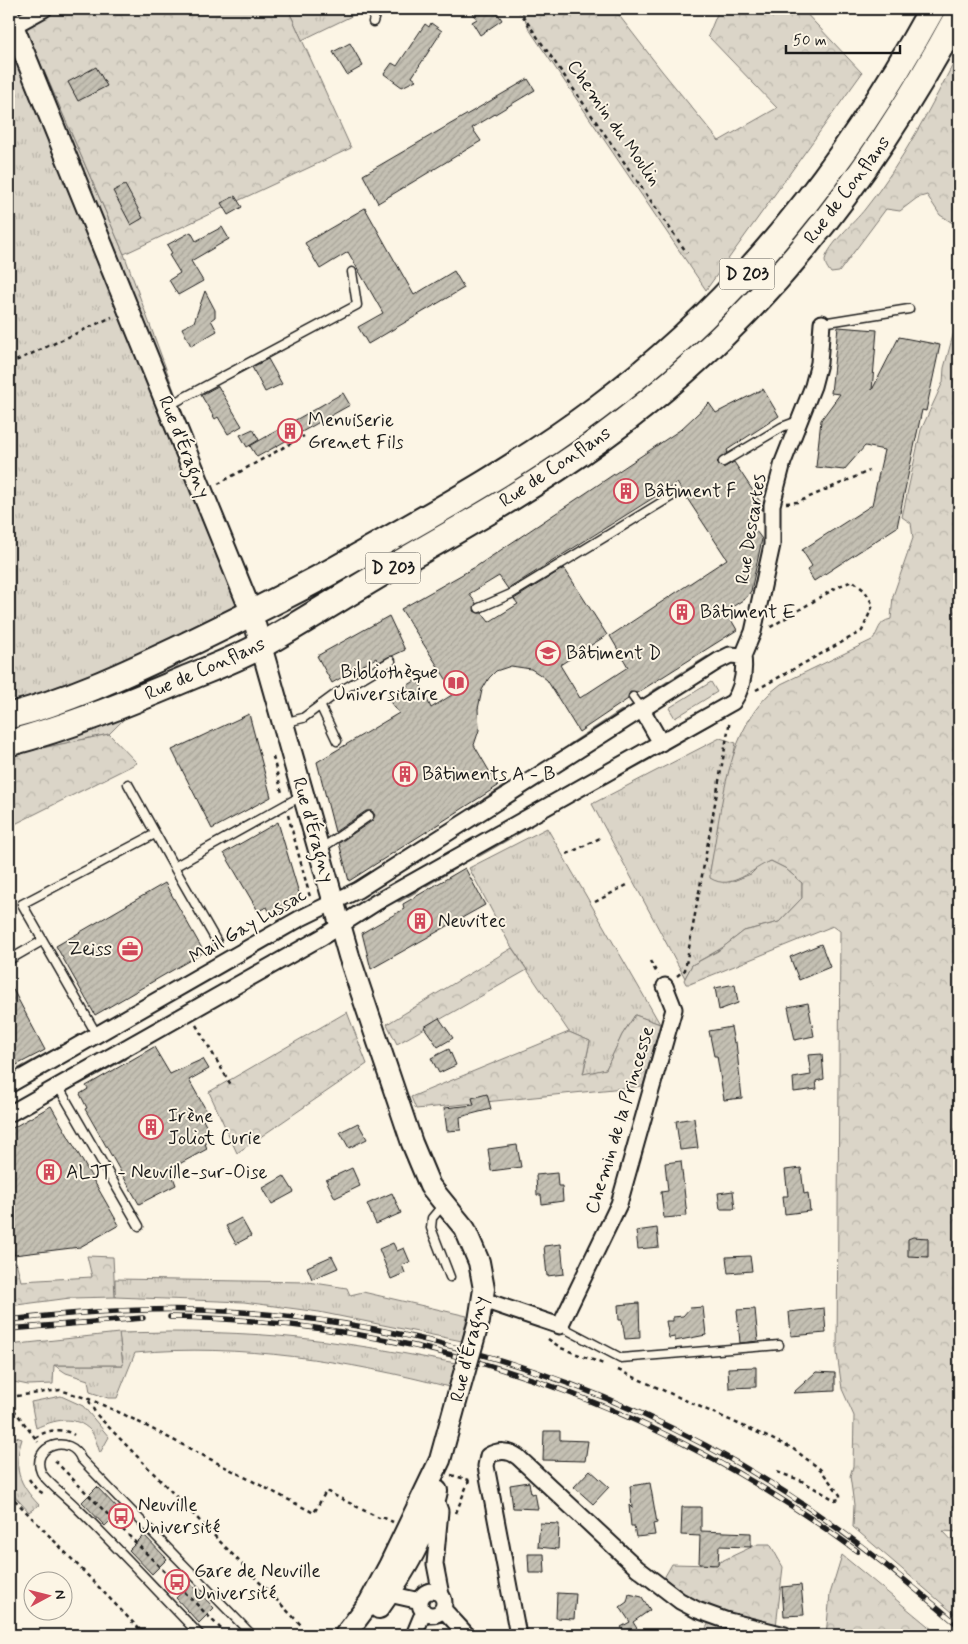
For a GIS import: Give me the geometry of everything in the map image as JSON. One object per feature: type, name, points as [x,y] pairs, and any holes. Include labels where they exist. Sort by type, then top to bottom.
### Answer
[{"type":"main road","name":"Rue de Conflans","points":[[9,716],[96,687],[252,614],[355,558],[517,463],[594,411],[671,348],[750,271],[814,195],[876,106],[932,9]]},
{"type":"main road","name":"Rue de Conflans","points":[[9,743],[118,707],[262,645],[498,506],[566,462],[621,423],[713,345],[776,281],[852,188],[905,108],[959,13]]},
{"type":"street","points":[[11,21],[44,9]]},
{"type":"street","name":"Rue d'Éragny","points":[[11,21],[252,614],[340,925],[412,1144],[430,1186],[464,1229],[475,1249],[481,1273],[484,1300],[459,1391],[444,1467],[399,1544],[369,1603],[345,1635]]},
{"type":"street","name":"Rue Descartes","points":[[743,656],[753,632],[772,545],[772,505],[783,462],[800,421],[819,363],[822,323]]},
{"type":"street","name":"Mail Gay Lussac","points":[[9,1085],[366,884],[637,702],[730,654],[743,656]]},
{"type":"street","points":[[9,1114],[377,902],[733,702],[740,692],[745,670],[743,656]]},
{"type":"street","points":[[637,702],[661,743]]},
{"type":"street","name":"Chemin de la Princesse","points":[[560,1326],[619,1204],[674,1009],[665,986]]},
{"type":"street","points":[[154,1003],[167,1024]]},
{"type":"street","points":[[45,1064],[58,1086]]},
{"type":"street","points":[[484,1300],[560,1326]]},
{"type":"street","points":[[518,1635],[486,1466],[488,1456],[500,1452],[515,1454],[638,1568],[680,1601],[697,1610],[725,1620],[785,1635]]},
{"type":"street","points":[[361,1635],[390,1594],[421,1537],[435,1499],[440,1473],[444,1467]]},
{"type":"street","points":[[390,1594],[423,1608],[434,1616],[442,1602],[435,1564],[440,1511],[435,1499]]},
{"type":"street","points":[[390,1594],[388,1586],[402,1556],[403,1550],[399,1544]]},
{"type":"street","points":[[414,1635],[421,1618],[423,1596],[430,1592],[442,1602],[467,1635]]},
{"type":"lane","points":[[373,22],[376,12],[382,9]]},
{"type":"lane","points":[[168,406],[357,305],[352,272]]},
{"type":"lane","points":[[822,323],[909,309]]},
{"type":"lane","points":[[723,462],[782,427],[800,421]]},
{"type":"lane","points":[[479,608],[511,594],[672,496]]},
{"type":"lane","points":[[283,722],[303,718],[337,693],[391,661]]},
{"type":"lane","points":[[320,706],[337,741]]},
{"type":"lane","points":[[128,784],[217,942]]},
{"type":"lane","points":[[174,867],[303,795]]},
{"type":"lane","points":[[318,851],[369,816]]},
{"type":"lane","points":[[97,1035],[22,904],[156,834]]},
{"type":"lane","points":[[9,960],[42,941]]},
{"type":"lane","points":[[58,1086],[140,1226]]},
{"type":"lane","points":[[444,1203],[432,1218],[431,1228],[450,1277]]},
{"type":"lane","points":[[560,1326],[621,1358],[780,1345]]},
{"type":"lane","points":[[200,1635],[76,1506],[45,1479],[39,1462],[43,1453],[49,1447],[59,1444],[74,1449],[80,1459],[252,1635]]},
{"type":"path","name":"Chemin du Moulin","points":[[518,9],[687,253]]},
{"type":"path","points":[[9,364],[128,308]]},
{"type":"path","points":[[202,493],[304,436]]},
{"type":"path","points":[[772,505],[798,502],[869,471]]},
{"type":"path","points":[[755,691],[862,631],[873,605],[865,591],[854,582],[839,586],[768,628]]},
{"type":"path","points":[[665,986],[685,970],[731,716]]},
{"type":"path","points":[[271,750],[312,901]]},
{"type":"path","points":[[567,854],[600,838]]},
{"type":"path","points":[[595,902],[627,885]]},
{"type":"path","points":[[194,1022],[231,1086]]},
{"type":"path","points":[[532,1318],[538,1329],[554,1345],[626,1373],[792,1448],[820,1470],[840,1495],[840,1499],[835,1500],[800,1480],[777,1472]]},
{"type":"path","points":[[9,1397],[60,1390],[89,1399],[125,1415],[314,1513],[326,1492],[379,1518],[380,1516],[398,1524]]},
{"type":"path","points":[[89,1399],[96,1414],[303,1627]]},
{"type":"path","points":[[9,1404],[38,1442]]},
{"type":"path","points":[[55,1461],[227,1635]]},
{"type":"path","points":[[444,1467],[468,1480],[488,1478]]},
{"type":"path","points":[[454,1517],[468,1480]]},
{"type":"path","points":[[9,1494],[145,1635]]},
{"type":"green space","points":[[9,9],[17,9],[124,254],[249,595],[109,734],[9,755]]},
{"type":"green space","points":[[17,9],[288,9],[351,148],[124,254]]},
{"type":"green space","points":[[288,9],[366,9],[302,40]]},
{"type":"green space","points":[[521,9],[614,9],[719,141],[777,108],[708,36],[719,9],[802,9],[862,73],[706,290],[529,29]]},
{"type":"green space","points":[[959,53],[959,227],[940,215],[927,195],[917,198],[900,211],[886,209],[839,272],[831,273],[825,262],[827,254],[836,241],[865,209],[892,172],[916,133]]},
{"type":"green space","points":[[959,292],[959,1532],[943,1531],[959,1548],[959,1618],[853,1527],[854,1505],[850,1476],[853,1466],[854,1416],[842,1389],[837,1353],[840,931],[833,926],[690,984],[686,984],[684,980],[692,965],[718,951],[744,931],[779,922],[802,898],[802,883],[785,868],[771,861],[734,881],[718,882],[710,878],[718,821],[729,769],[748,721],[763,701],[781,684],[872,640],[883,622],[891,619],[893,596],[913,538],[911,523],[902,517],[921,430],[943,382],[944,368],[955,328]]},
{"type":"green space","points":[[711,682],[717,692],[675,718],[669,708]]},
{"type":"green space","points":[[109,734],[137,763],[9,827],[9,755]]},
{"type":"green space","points":[[720,738],[736,743],[710,871],[730,882],[751,874],[760,865],[771,861],[785,868],[802,883],[802,898],[779,922],[744,931],[722,948],[692,965],[685,978],[592,804]]},
{"type":"green space","points":[[547,828],[660,1024],[635,1015],[622,1035],[606,1069],[583,1075],[590,1041],[569,1032],[509,943],[469,868]]},
{"type":"green space","points":[[512,948],[527,970],[397,1044],[387,1024]]},
{"type":"green space","points":[[347,1012],[367,1064],[237,1153],[209,1092]]},
{"type":"green space","points":[[635,1015],[660,1024],[643,1086],[416,1109],[411,1097],[569,1032],[590,1041],[583,1074],[606,1069],[622,1035]]},
{"type":"green space","points":[[87,1256],[113,1257],[115,1297],[70,1298],[9,1306],[9,1262],[16,1262],[21,1281],[92,1277]]},
{"type":"green space","points":[[115,1279],[308,1282],[347,1288],[350,1295],[363,1292],[467,1316],[462,1341],[319,1312],[244,1302],[115,1297]]},
{"type":"green space","points":[[119,1333],[236,1333],[303,1338],[456,1363],[449,1387],[372,1369],[294,1356],[214,1350],[135,1353],[117,1398],[108,1398],[90,1392],[88,1380],[66,1373],[54,1365],[123,1365]]},
{"type":"green space","points":[[119,1333],[123,1365],[54,1365],[53,1384],[28,1385],[9,1381],[9,1345]]},
{"type":"green space","points":[[61,1396],[83,1406],[109,1437],[100,1453],[91,1431],[78,1422],[71,1420],[57,1421],[36,1428],[31,1402]]},
{"type":"green space","points":[[13,1436],[22,1439],[18,1458],[19,1475],[26,1489],[39,1505],[29,1512],[9,1490],[9,1438]]},
{"type":"green space","points":[[758,1544],[770,1544],[783,1567],[775,1635],[753,1635],[725,1627],[749,1635],[703,1635],[709,1622],[695,1602],[664,1578],[672,1564],[713,1565]]},
{"type":"green space","points":[[842,1555],[939,1635],[826,1635],[830,1594]]},
{"type":"building","points":[[470,9],[495,9],[502,20],[480,35],[472,22],[477,19]]},
{"type":"building","points":[[431,23],[442,31],[412,77],[416,80],[402,87],[384,74],[392,63],[397,66],[425,24],[429,27]]},
{"type":"building","points":[[350,43],[363,66],[347,75],[333,52]]},
{"type":"building","points":[[96,67],[107,86],[78,101],[68,82]]},
{"type":"building","points":[[528,79],[535,90],[472,128],[481,141],[378,203],[363,175]]},
{"type":"building","points":[[125,185],[143,218],[131,225],[113,191]]},
{"type":"building","points":[[235,196],[242,207],[228,215],[221,203]]},
{"type":"building","points":[[365,208],[414,295],[454,271],[464,288],[368,344],[358,327],[383,313],[348,252],[320,269],[305,243]]},
{"type":"building","points":[[222,227],[229,239],[191,261],[203,281],[178,295],[169,280],[180,273],[169,255],[172,253],[167,245],[191,232],[196,241]]},
{"type":"building","points":[[205,291],[215,310],[215,317],[211,320],[217,331],[191,346],[182,328],[194,322]]},
{"type":"building","points":[[838,327],[877,330],[872,390],[899,337],[940,345],[926,411],[922,410],[897,527],[814,581],[807,570],[812,566],[802,550],[872,505],[884,450],[865,446],[844,470],[816,467],[821,420],[840,394],[831,393]]},
{"type":"building","points":[[268,359],[282,384],[265,392],[252,367]]},
{"type":"building","points":[[218,386],[242,426],[228,434],[218,417],[215,419],[201,395]]},
{"type":"building","points":[[763,389],[779,416],[727,450],[728,452],[717,462],[723,468],[734,462],[763,506],[763,509],[747,519],[762,539],[751,591],[746,598],[726,611],[737,630],[637,693],[630,692],[628,699],[579,732],[547,680],[539,674],[531,669],[511,666],[496,671],[482,690],[478,709],[479,730],[474,745],[498,786],[349,881],[339,843],[372,821],[375,815],[372,811],[366,811],[335,832],[317,762],[399,713],[387,698],[418,679],[431,708],[455,693],[401,609],[477,566],[680,430],[709,403],[716,413]],"holes":[[[677,483],[727,559],[610,636],[628,667],[580,698],[560,665],[607,635],[564,568],[514,599],[518,604],[489,622],[482,613],[474,611],[476,603],[469,594],[499,576],[508,589]]]},
{"type":"building","points":[[343,393],[350,405],[257,457],[250,446]]},
{"type":"building","points":[[253,429],[259,440],[247,447],[240,435]]},
{"type":"building","points":[[389,616],[405,650],[379,662],[376,658],[332,683],[317,656]]},
{"type":"building","points":[[249,714],[271,797],[212,829],[172,750]]},
{"type":"building","points":[[278,822],[301,900],[272,917],[267,907],[258,911],[224,853]]},
{"type":"building","name":"Neuvitec","points":[[465,868],[485,905],[371,969],[362,933],[404,909],[403,904]]},
{"type":"building","name":"Zeiss","points":[[165,883],[204,952],[95,1015],[56,946]]},
{"type":"building","points":[[821,944],[830,967],[799,980],[790,957]]},
{"type":"building","points":[[9,982],[45,1050],[9,1069]]},
{"type":"building","points":[[735,984],[738,1003],[719,1010],[715,988]]},
{"type":"building","points":[[808,1003],[814,1036],[795,1040],[788,1007]]},
{"type":"building","points":[[439,1018],[453,1038],[438,1047],[424,1027]]},
{"type":"building","points":[[731,1027],[734,1043],[736,1042],[742,1098],[724,1100],[717,1056],[714,1056],[709,1031]]},
{"type":"building","name":"Irène Joliot Curie","points":[[154,1047],[170,1074],[203,1059],[209,1069],[189,1080],[210,1117],[203,1120],[210,1133],[203,1137],[207,1149],[170,1169],[176,1185],[139,1204],[85,1109],[87,1108],[80,1094],[88,1089],[86,1086]]},
{"type":"building","points":[[449,1049],[456,1065],[439,1073],[431,1058]]},
{"type":"building","points":[[822,1054],[824,1079],[816,1081],[817,1089],[794,1092],[793,1078],[811,1075],[808,1055]]},
{"type":"building","points":[[487,1094],[491,1109],[460,1117],[461,1130],[447,1131],[444,1108],[474,1105],[472,1098]]},
{"type":"building","name":"ALJT - Neuville-sur-Oise","points":[[51,1106],[119,1225],[80,1247],[14,1255],[9,1213],[9,1130]]},
{"type":"building","points":[[694,1118],[698,1148],[680,1150],[676,1121]]},
{"type":"building","points":[[358,1123],[367,1139],[349,1148],[340,1132]]},
{"type":"building","points":[[517,1145],[521,1167],[491,1171],[488,1149]]},
{"type":"building","points":[[681,1161],[687,1216],[664,1218],[661,1192],[668,1191],[665,1163]]},
{"type":"building","points":[[352,1168],[360,1186],[335,1198],[326,1180]]},
{"type":"building","points":[[801,1168],[804,1194],[808,1193],[810,1211],[785,1214],[783,1196],[788,1196],[785,1170]]},
{"type":"building","points":[[557,1173],[558,1186],[562,1186],[563,1201],[542,1204],[541,1195],[537,1195],[536,1175]]},
{"type":"building","points":[[284,1176],[294,1192],[272,1204],[263,1188]]},
{"type":"building","points":[[733,1191],[735,1209],[720,1209],[718,1193]]},
{"type":"building","points":[[392,1193],[401,1213],[376,1224],[367,1204]]},
{"type":"building","points":[[241,1218],[251,1236],[236,1244],[226,1226]]},
{"type":"building","points":[[657,1228],[659,1247],[638,1249],[636,1231]]},
{"type":"building","points":[[913,1237],[928,1238],[928,1257],[908,1256],[908,1239]]},
{"type":"building","points":[[393,1243],[397,1251],[404,1248],[410,1262],[402,1265],[405,1273],[391,1279],[379,1249]]},
{"type":"building","points":[[561,1244],[564,1274],[547,1276],[544,1246]]},
{"type":"building","points":[[332,1256],[338,1268],[312,1279],[307,1267]]},
{"type":"building","points":[[750,1256],[752,1271],[728,1273],[726,1257]]},
{"type":"building","points":[[639,1303],[640,1338],[625,1339],[622,1320],[619,1320],[618,1305]]},
{"type":"building","points":[[703,1307],[706,1335],[675,1341],[675,1337],[669,1338],[666,1321],[673,1321],[673,1317],[683,1316],[690,1308]]},
{"type":"building","points":[[824,1308],[826,1333],[791,1336],[789,1312]]},
{"type":"building","points":[[755,1309],[758,1341],[740,1343],[737,1310]]},
{"type":"building","points":[[756,1367],[756,1387],[729,1388],[728,1368]]},
{"type":"building","points":[[816,1372],[835,1373],[835,1391],[793,1393]]},
{"type":"building","points":[[544,1431],[560,1431],[560,1440],[588,1441],[585,1461],[543,1460]]},
{"type":"building","points":[[590,1470],[609,1487],[593,1504],[574,1487]]},
{"type":"building","points":[[529,1482],[531,1494],[535,1493],[538,1509],[513,1508],[510,1485]]},
{"type":"building","points":[[650,1483],[657,1523],[653,1524],[655,1535],[636,1537],[634,1526],[631,1526],[630,1486]]},
{"type":"building","points":[[97,1487],[120,1511],[105,1526],[82,1502]]},
{"type":"building","points":[[682,1507],[701,1507],[701,1531],[751,1533],[751,1547],[719,1546],[718,1565],[699,1564],[700,1536],[681,1535]]},
{"type":"building","points":[[540,1523],[559,1524],[558,1549],[538,1547]]},
{"type":"building","points":[[144,1535],[167,1559],[152,1574],[129,1550]]},
{"type":"building","points":[[528,1554],[544,1554],[545,1573],[529,1573]]},
{"type":"building","points":[[191,1584],[214,1608],[199,1623],[176,1598]]},
{"type":"building","points":[[801,1585],[804,1615],[784,1616],[782,1587]]},
{"type":"building","points":[[557,1593],[576,1594],[574,1619],[556,1618]]},
{"type":"building","points":[[629,1594],[642,1597],[650,1610],[633,1622],[641,1635],[626,1635],[621,1627],[630,1622],[620,1607],[627,1602]]},
{"type":"waterway","points":[[651,694],[708,658]]},
{"type":"waterway","points":[[570,746],[622,712]]},
{"type":"waterway","points":[[656,754],[712,722]]},
{"type":"waterway","points":[[627,770],[649,758]]},
{"type":"waterway","points":[[485,800],[507,786]]},
{"type":"waterway","points":[[478,855],[530,825]]},
{"type":"waterway","points":[[399,900],[458,865]]},
{"type":"waterway","points":[[19,1070],[52,1052]]},
{"type":"waterway","points":[[79,1083],[124,1058]]},
{"type":"waterway","points":[[9,1076],[13,1074]]},
{"type":"railway","points":[[9,1320],[128,1310],[200,1310],[275,1315],[350,1325],[424,1339],[496,1359],[567,1383],[637,1412],[704,1445],[769,1482],[867,1550],[959,1626]]},
{"type":"railway","points":[[170,1317],[264,1322],[355,1334],[445,1353],[532,1379],[617,1412],[699,1452],[779,1498],[857,1551]]},
{"type":"railway","points":[[9,1329],[143,1318]]},
{"type":"place","name":"Menuiserie Grenet Fils","points":[[290,431]]},
{"type":"place","name":"Bâtiment F","points":[[626,491]]},
{"type":"place","name":"Bâtiment E","points":[[682,612]]},
{"type":"place","name":"Bâtiment D","points":[[548,653]]},
{"type":"place","name":"Bibliothèque Universitaire","points":[[456,683]]},
{"type":"place","name":"Bâtiments A - B","points":[[405,774]]},
{"type":"place","name":"Neuvitec","points":[[420,921]]},
{"type":"place","name":"Zeiss","points":[[130,949]]},
{"type":"place","name":"Irène Joliot Curie","points":[[151,1127]]},
{"type":"place","name":"ALJT - Neuville-sur-Oise","points":[[49,1172]]},
{"type":"place","name":"Neuville Université","points":[[121,1516]]},
{"type":"place","name":"Gare de Neuville Université","points":[[177,1582]]}]
